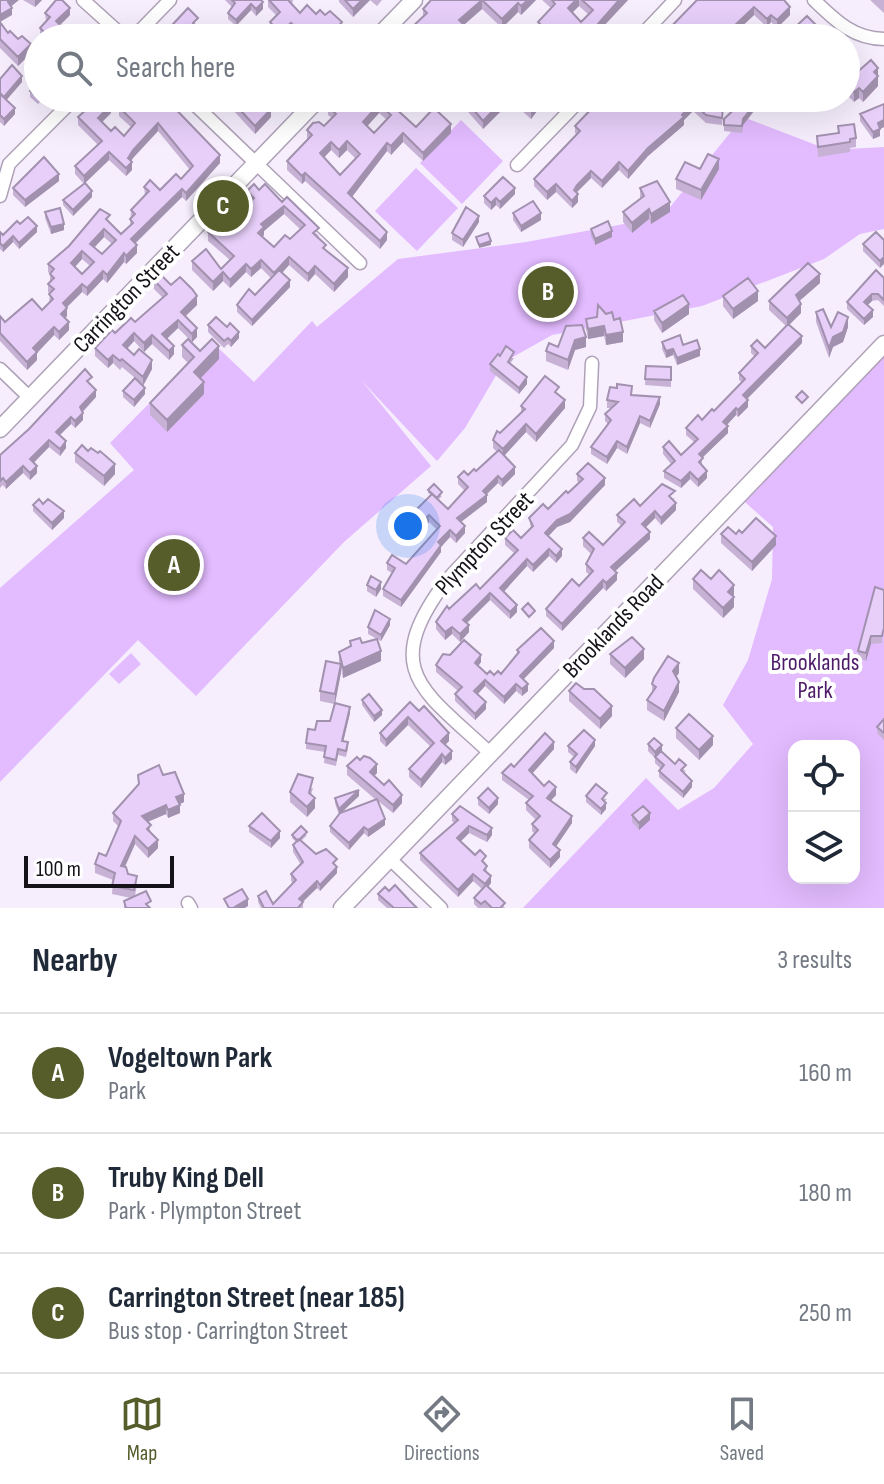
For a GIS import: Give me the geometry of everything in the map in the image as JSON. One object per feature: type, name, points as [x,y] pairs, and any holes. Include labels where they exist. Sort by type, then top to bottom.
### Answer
[{"type":"street","points":[[83,0],[110,24]]},
{"type":"street","points":[[147,24],[170,0]]},
{"type":"street","points":[[391,24],[414,0]]},
{"type":"street","points":[[652,24],[675,0]]},
{"type":"street","points":[[814,0],[840,24]]},
{"type":"street","points":[[860,36],[883,38]]},
{"type":"street","points":[[0,196],[4,162],[59,112]]},
{"type":"street","points":[[202,112],[360,263]]},
{"type":"street","name":"Carrington Street","points":[[0,429],[306,112]]},
{"type":"street","points":[[517,165],[568,112]]},
{"type":"street","name":"Brooklands Road","points":[[342,908],[884,344]]},
{"type":"street","name":"Plympton Street","points":[[490,753],[418,681],[411,656],[412,641],[430,603],[446,581],[572,445],[590,407],[592,363]]},
{"type":"street","points":[[0,369],[30,398]]},
{"type":"street","points":[[389,858],[441,908]]},
{"type":"green space","points":[[743,117],[829,150],[884,147],[884,229],[860,234],[824,259],[702,306],[552,335],[504,362],[465,428],[437,461],[362,381],[431,466],[344,542],[196,696],[138,640],[0,782],[0,588],[134,470],[110,443],[211,341],[254,382],[312,321],[317,327],[398,259],[526,242],[662,217]]},
{"type":"green space","points":[[461,120],[503,161],[462,204],[420,163]]},
{"type":"green space","points":[[416,168],[458,208],[417,251],[375,211]]},
{"type":"green space","name":"Brooklands Park","points":[[884,345],[884,908],[523,908],[646,778],[678,810],[714,788],[753,744],[723,705],[748,660],[772,579],[773,527],[737,495]]},
{"type":"green space","points":[[131,653],[141,664],[119,684],[109,674]]},
{"type":"building","points":[[0,0],[11,0],[8,2],[12,8],[0,15]]},
{"type":"building","points":[[56,0],[62,0],[70,8],[56,21],[59,24],[44,24],[50,17],[45,13]]},
{"type":"building","points":[[232,0],[263,2],[256,9],[251,4],[236,20],[228,13],[235,3]]},
{"type":"building","points":[[269,0],[288,0],[300,13],[307,5],[316,14],[320,10],[325,15],[330,11],[342,22],[272,24],[270,22],[280,12]]},
{"type":"building","points":[[345,0],[362,0],[353,9]]},
{"type":"building","points":[[431,0],[482,0],[459,20],[463,24],[415,24],[427,13],[423,9]]},
{"type":"building","points":[[482,0],[528,0],[521,6],[518,3],[502,19]]},
{"type":"building","points":[[552,0],[576,0],[568,8],[581,22],[593,10],[582,0],[619,0],[598,24],[540,24],[538,22],[555,4]]},
{"type":"building","points":[[697,0],[784,0],[790,7],[777,20],[771,15],[767,19],[754,7],[736,24],[674,24]]},
{"type":"building","points":[[188,8],[198,18],[194,24],[173,24]]},
{"type":"building","points":[[807,16],[815,24],[798,24]]},
{"type":"building","points":[[0,22],[8,33],[10,31],[18,39],[24,38],[24,51],[18,57],[0,39]]},
{"type":"building","points":[[871,60],[878,68],[874,72],[878,76],[863,92],[860,89],[860,70]]},
{"type":"building","points":[[12,65],[22,76],[4,97],[0,93],[0,79]]},
{"type":"building","points":[[0,94],[15,108],[4,119],[0,115]]},
{"type":"building","points":[[884,104],[884,120],[878,123],[880,129],[873,132],[860,114]]},
{"type":"building","points":[[84,112],[104,112],[98,118],[111,131],[115,127],[124,136],[135,123],[124,112],[179,112],[220,155],[186,193],[182,189],[131,239],[137,245],[126,256],[124,253],[107,275],[103,271],[87,288],[82,284],[63,303],[67,308],[61,314],[69,322],[59,332],[54,327],[33,348],[37,352],[27,362],[0,333],[0,316],[5,322],[32,299],[42,310],[53,299],[49,294],[54,289],[48,284],[54,278],[50,274],[54,269],[48,264],[69,246],[100,209],[110,215],[106,219],[121,234],[133,223],[130,219],[135,214],[131,210],[149,191],[144,187],[150,180],[160,190],[176,174],[181,179],[193,166],[158,123],[133,150],[128,158],[132,162],[126,168],[109,152],[84,176],[75,166],[102,141],[78,117]],"holes":[[[104,229],[116,240],[102,254],[90,244]],[[82,251],[94,262],[82,274],[71,263]]]},
{"type":"building","points":[[242,112],[268,112],[255,126]]},
{"type":"building","points":[[334,112],[372,112],[363,122],[374,133],[391,115],[388,112],[400,112],[416,127],[430,112],[438,112],[451,124],[423,153],[403,133],[391,146],[387,143],[348,193],[387,232],[380,241],[305,173],[302,176],[287,161],[312,135],[307,130],[313,123],[319,122],[324,126],[336,114]],"holes":[[[347,141],[360,154],[340,175],[320,153],[331,142],[339,150]]]},
{"type":"building","points":[[476,112],[492,112],[483,121]]},
{"type":"building","points":[[588,112],[685,112],[684,117],[648,148],[628,171],[619,162],[602,181],[591,171],[577,185],[574,190],[578,194],[572,201],[556,184],[547,192],[534,179],[580,131],[575,126]]},
{"type":"building","points":[[703,112],[722,112],[722,118]]},
{"type":"building","points":[[731,112],[748,112],[742,126],[724,125],[724,119]]},
{"type":"building","points":[[854,124],[856,138],[850,139],[850,142],[818,147],[817,136],[839,133],[838,126]]},
{"type":"building","points":[[708,154],[719,159],[701,190],[676,179],[685,162],[700,169]]},
{"type":"building","points":[[44,157],[59,174],[25,200],[13,188]]},
{"type":"building","points":[[503,177],[515,188],[500,202],[496,198],[491,203],[484,196]]},
{"type":"building","points":[[657,181],[670,202],[651,214],[649,209],[632,223],[623,212],[644,196],[640,188]]},
{"type":"building","points":[[85,183],[92,191],[73,210],[63,200]]},
{"type":"building","points":[[254,184],[259,190],[265,184],[282,202],[287,197],[319,228],[313,233],[326,245],[323,248],[348,268],[334,284],[315,266],[308,274],[289,257],[274,273],[261,260],[251,269],[246,264],[230,280],[223,272],[213,282],[192,261],[206,249],[221,269],[234,256],[208,232],[222,216],[225,219],[233,212],[237,216],[254,198],[247,191]],"holes":[[[284,206],[305,225],[290,239],[285,235],[274,247],[258,233],[264,227],[261,224]]]},
{"type":"building","points":[[533,201],[541,213],[521,226],[513,213]]},
{"type":"building","points":[[466,207],[479,216],[463,240],[452,233]]},
{"type":"building","points":[[60,208],[64,224],[51,227],[45,212]]},
{"type":"building","points":[[28,217],[37,226],[19,243],[13,236],[3,246],[0,232],[3,235],[17,221],[20,224]]},
{"type":"building","points":[[608,221],[612,231],[595,239],[591,229]]},
{"type":"building","points":[[876,232],[884,240],[884,257],[880,261],[863,244]]},
{"type":"building","points":[[488,233],[491,241],[479,245],[476,237]]},
{"type":"building","points":[[808,263],[820,274],[796,295],[801,304],[787,318],[769,301]]},
{"type":"building","points":[[279,270],[290,280],[252,320],[237,305],[249,289],[255,295]]},
{"type":"building","points":[[876,270],[884,278],[884,300],[878,294],[872,294],[864,302],[873,310],[864,319],[847,302]]},
{"type":"building","points":[[160,274],[171,285],[180,277],[197,296],[181,312],[197,328],[192,334],[178,320],[162,334],[174,346],[169,351],[152,335],[144,343],[134,333],[123,345],[134,355],[139,349],[152,360],[143,377],[122,359],[120,361],[113,355],[108,360],[95,348],[112,330],[115,333],[131,318],[135,322],[167,294],[154,280]]},
{"type":"building","points":[[748,278],[758,291],[733,309],[723,296]]},
{"type":"building","points":[[683,295],[689,304],[662,323],[654,311]]},
{"type":"building","points":[[598,305],[606,314],[612,312],[614,320],[620,318],[623,332],[606,335],[604,326],[588,329],[586,319],[597,317]]},
{"type":"building","points":[[823,309],[831,327],[838,312],[848,317],[843,332],[833,337],[829,348],[816,312]]},
{"type":"building","points":[[216,317],[227,327],[230,323],[239,332],[231,341],[228,338],[224,341],[208,325]]},
{"type":"building","points":[[788,324],[802,336],[743,395],[748,400],[723,422],[728,426],[699,454],[703,458],[699,462],[707,471],[698,480],[690,472],[681,481],[664,471],[675,461],[663,447],[669,441],[681,455],[698,439],[686,428],[698,415],[702,420],[712,409],[714,411],[745,379],[739,373],[758,353],[751,346],[757,340],[765,348]]},
{"type":"building","points":[[582,325],[586,337],[575,340],[568,360],[546,351],[549,343],[558,347],[566,326]]},
{"type":"building","points":[[680,335],[683,345],[697,340],[700,349],[677,358],[673,349],[666,351],[662,342]]},
{"type":"building","points":[[188,339],[200,351],[212,339],[219,346],[194,372],[204,382],[167,420],[150,403],[194,357],[182,345]]},
{"type":"building","points":[[506,346],[514,352],[508,362],[527,377],[519,388],[490,364]]},
{"type":"building","points":[[646,366],[671,367],[671,380],[645,379]]},
{"type":"building","points":[[85,369],[92,377],[87,381],[96,390],[80,407],[83,413],[75,421],[71,417],[56,432],[66,441],[60,449],[49,440],[30,459],[37,466],[30,473],[23,466],[6,482],[3,478],[0,481],[0,455]]},
{"type":"building","points":[[545,376],[559,387],[555,392],[565,400],[536,434],[526,424],[503,449],[493,440],[497,431],[500,433],[525,409],[521,406]]},
{"type":"building","points":[[135,378],[145,388],[134,400],[123,391]]},
{"type":"building","points":[[617,384],[632,386],[631,395],[660,397],[650,421],[640,416],[627,447],[617,441],[607,457],[591,447],[611,420],[605,414],[618,402],[607,400],[610,387],[617,388]]},
{"type":"building","points":[[802,391],[808,397],[802,403],[796,397]]},
{"type":"building","points":[[82,445],[88,451],[91,448],[98,453],[100,451],[115,464],[104,476],[75,453]]},
{"type":"building","points":[[499,450],[515,467],[502,480],[498,476],[483,491],[487,495],[457,518],[465,526],[456,536],[450,530],[438,542],[441,545],[401,600],[383,589],[395,568],[387,563],[392,555],[406,564],[440,526],[429,515],[425,519],[416,510],[432,494],[448,509],[468,487],[458,477],[464,471],[468,475],[474,469],[476,471]]},
{"type":"building","points":[[588,463],[605,478],[570,514],[557,520],[545,533],[562,549],[556,556],[549,549],[533,565],[527,559],[500,588],[517,605],[510,612],[490,593],[463,620],[469,625],[460,634],[452,627],[445,632],[436,622],[447,606],[449,609],[476,584],[480,589],[518,550],[505,538],[513,530],[521,538],[533,526],[529,518],[543,504],[548,509],[566,491],[568,493],[583,479],[577,474]]},
{"type":"building","points":[[434,484],[442,492],[437,498],[428,490]]},
{"type":"building","points":[[662,484],[675,491],[669,496],[676,503],[661,518],[655,511],[642,524],[650,532],[611,567],[617,573],[606,583],[603,580],[562,624],[546,609],[572,579],[579,586],[593,571],[586,564],[594,549],[583,538],[589,532],[603,545],[625,522],[617,515],[634,499],[640,506]]},
{"type":"building","points":[[39,499],[43,504],[48,499],[64,511],[52,523],[33,505]]},
{"type":"building","points":[[756,518],[776,536],[752,562],[721,534],[728,527],[736,534],[739,530],[742,533]]},
{"type":"building","points":[[701,570],[711,579],[719,570],[734,585],[728,592],[734,597],[723,608],[693,579]]},
{"type":"building","points":[[371,576],[381,582],[376,590],[367,585]]},
{"type":"building","points":[[875,587],[884,590],[884,628],[882,636],[871,636],[866,653],[858,651]]},
{"type":"building","points":[[528,603],[535,611],[529,617],[522,609]]},
{"type":"building","points":[[375,610],[390,619],[381,635],[368,627]]},
{"type":"building","points":[[541,628],[554,641],[520,676],[528,684],[522,689],[516,684],[504,697],[485,680],[474,691],[486,702],[475,714],[455,694],[462,687],[436,665],[443,654],[450,655],[464,640],[481,655],[475,663],[487,674],[490,671],[494,675],[498,671],[501,674],[519,652],[517,650]]},
{"type":"building","points":[[632,637],[644,649],[625,668],[610,654]]},
{"type":"building","points":[[360,638],[362,643],[377,639],[381,651],[343,668],[339,652],[351,646],[350,641]]},
{"type":"building","points":[[668,656],[679,663],[673,671],[679,682],[664,711],[647,700],[656,687],[652,684],[654,678]]},
{"type":"building","points":[[326,661],[341,664],[335,694],[320,691]]},
{"type":"building","points":[[576,683],[584,689],[594,689],[612,706],[600,719],[569,691]]},
{"type":"building","points":[[369,694],[382,710],[374,716],[362,700]]},
{"type":"building","points":[[410,702],[419,711],[424,706],[449,733],[441,741],[452,751],[445,758],[442,754],[421,780],[409,769],[434,743],[408,717],[386,740],[380,733]]},
{"type":"building","points":[[335,703],[350,707],[342,741],[348,742],[346,751],[338,749],[336,760],[324,757],[326,746],[306,743],[308,729],[315,730],[317,721],[330,721]]},
{"type":"building","points":[[689,714],[713,736],[699,750],[676,728]]},
{"type":"building","points":[[884,719],[884,733],[877,727]]},
{"type":"building","points":[[584,730],[595,740],[576,767],[570,762],[577,754],[568,746]]},
{"type":"building","points":[[545,733],[554,742],[529,770],[544,786],[549,781],[556,787],[547,798],[572,816],[553,844],[560,850],[550,860],[529,840],[538,830],[532,824],[540,816],[526,803],[533,796],[502,773],[511,764],[514,767]]},
{"type":"building","points":[[654,738],[662,745],[655,752],[648,744]]},
{"type":"building","points":[[661,751],[675,764],[679,759],[686,765],[681,770],[692,781],[683,792],[659,771],[664,765],[655,757]]},
{"type":"building","points":[[364,756],[377,764],[370,772],[384,785],[389,780],[402,795],[393,805],[347,766],[357,757],[360,760]]},
{"type":"building","points":[[159,765],[163,775],[175,772],[184,794],[176,797],[180,805],[168,810],[166,805],[142,816],[151,825],[147,829],[158,840],[148,849],[135,836],[121,866],[126,867],[128,874],[137,876],[134,890],[112,886],[115,873],[95,864],[99,853],[106,856],[121,821],[113,813],[139,784],[138,775]]},
{"type":"building","points":[[298,774],[313,778],[309,793],[315,798],[307,807],[290,792]]},
{"type":"building","points":[[596,784],[607,793],[602,799],[606,803],[601,809],[586,796]]},
{"type":"building","points":[[488,788],[498,798],[489,808],[478,798]]},
{"type":"building","points":[[359,790],[339,809],[335,798]]},
{"type":"building","points":[[377,799],[385,819],[368,830],[364,827],[349,843],[330,826],[340,813]]},
{"type":"building","points":[[460,806],[492,828],[487,835],[469,826],[457,838],[475,855],[480,850],[486,856],[482,861],[487,866],[484,870],[491,876],[485,884],[473,874],[458,890],[420,853],[458,820],[452,814]]},
{"type":"building","points":[[643,806],[650,813],[639,823],[632,815]]},
{"type":"building","points":[[262,813],[280,831],[271,841],[249,826]]},
{"type":"building","points":[[301,826],[307,832],[298,841],[292,835]]},
{"type":"building","points":[[299,839],[316,854],[326,849],[337,859],[333,863],[337,867],[320,885],[317,881],[299,899],[303,902],[298,908],[264,908],[258,896],[266,891],[273,904],[296,880],[291,874],[303,862],[293,845]]},
{"type":"building","points":[[395,885],[417,908],[394,908],[378,894],[385,887],[389,891]]},
{"type":"building","points":[[486,885],[505,903],[500,908],[492,908],[485,901],[481,904],[474,898]]},
{"type":"building","points":[[242,889],[248,899],[229,908],[224,899]]},
{"type":"building","points":[[146,891],[151,901],[146,904],[150,908],[126,908],[124,901]]},
{"type":"place","name":"Carrington Street (near 185)","points":[[223,206]]},
{"type":"place","name":"Truby King Dell","points":[[548,292]]},
{"type":"place","name":"Vogeltown Park","points":[[174,565]]}]
